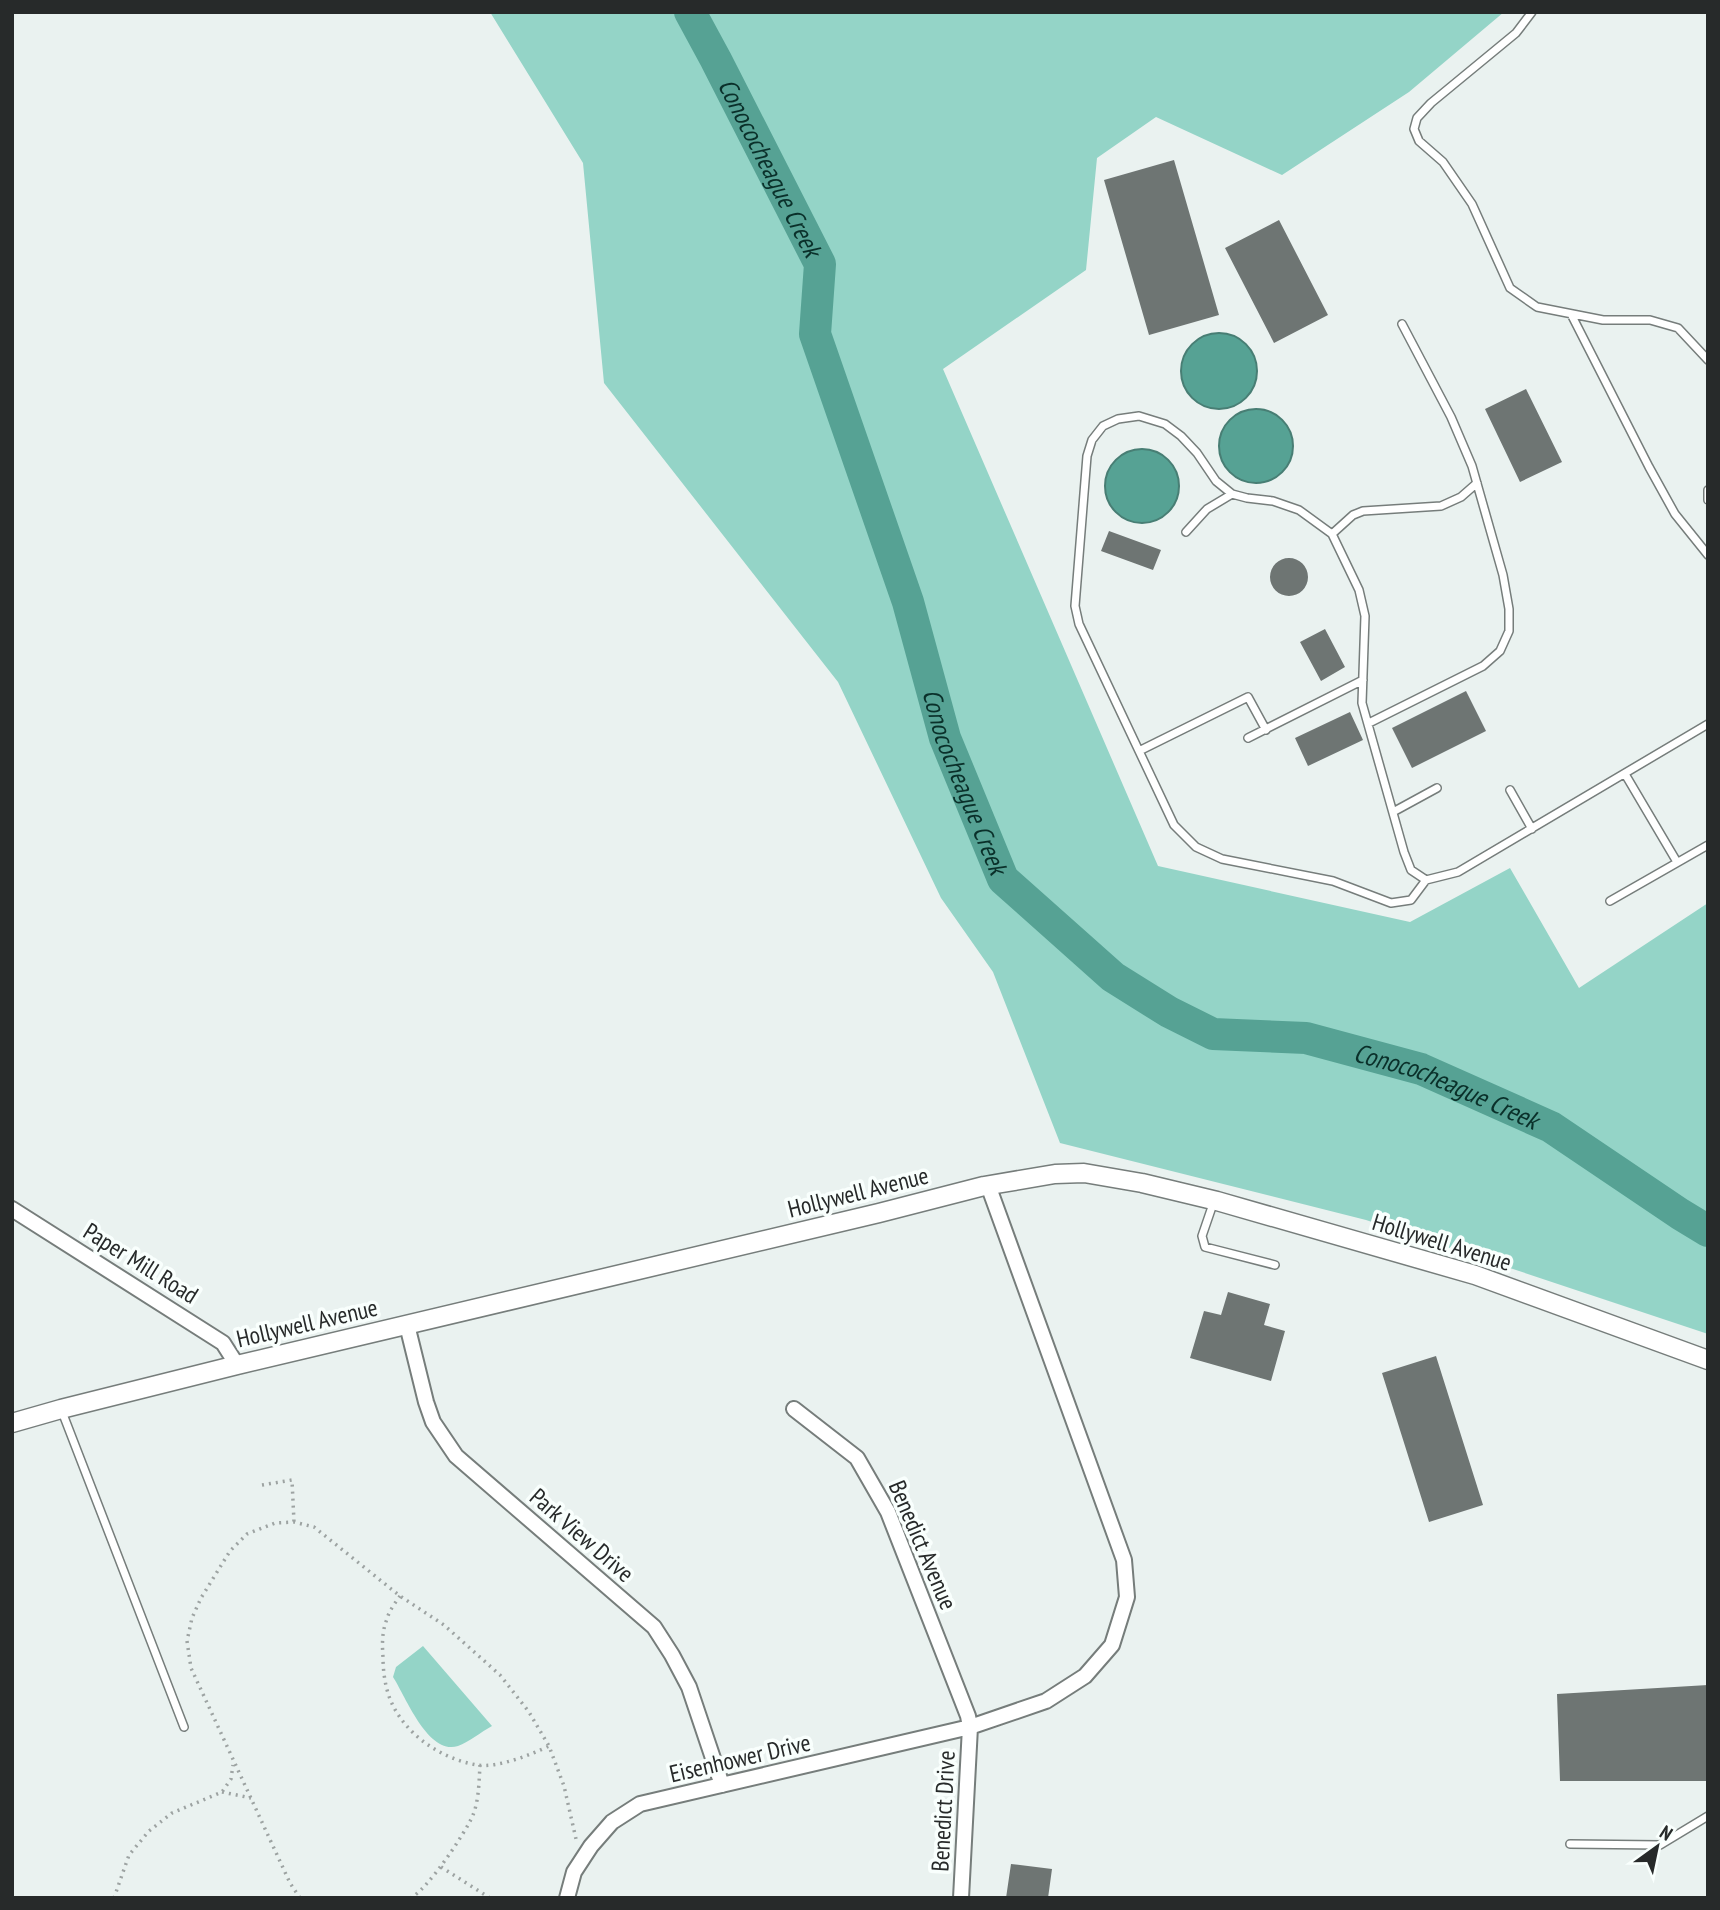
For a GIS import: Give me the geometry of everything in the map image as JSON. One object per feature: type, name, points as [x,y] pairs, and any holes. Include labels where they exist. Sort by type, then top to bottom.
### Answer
[{"type":"street","name":"Hollywell Avenue","points":[[12,1423],[237,1365],[988,1185],[1055,1174],[1083,1173],[1142,1183],[1214,1200],[1475,1275],[1708,1360]]},
{"type":"street","name":"Eisenhower Drive","points":[[568,1898],[574,1872],[591,1846],[612,1822],[640,1804],[970,1727],[1046,1701],[1085,1676],[1112,1645],[1127,1597],[1124,1560],[988,1185]]},
{"type":"street","name":"Paper Mill Road","points":[[12,1209],[223,1343],[237,1365]]},
{"type":"street","name":"Park View Drive","points":[[407,1325],[433,1422],[456,1456],[654,1627],[688,1687],[722,1785]]},
{"type":"street","name":"Benedict Avenue","points":[[794,1409],[857,1458],[888,1512],[970,1727]]},
{"type":"street","name":"Benedict Drive","points":[[961,1898],[970,1727]]},
{"type":"lane","points":[[1532,12],[1516,33],[1431,103],[1417,118],[1414,129],[1419,141],[1443,162],[1472,204],[1510,288],[1536,307],[1603,320],[1650,320],[1678,328],[1708,360]]},
{"type":"lane","points":[[1571,314],[1675,514],[1708,555]]},
{"type":"lane","points":[[1369,723],[1483,666],[1500,651],[1508,631],[1509,609],[1503,575],[1472,466],[1451,418],[1402,324]]},
{"type":"lane","points":[[1426,880],[1411,870],[1404,852],[1362,703],[1365,616],[1359,590],[1332,534],[1298,510],[1273,501],[1232,494],[1216,481],[1197,453],[1181,436],[1165,424],[1139,416],[1118,419],[1103,426],[1092,440],[1087,456],[1075,606],[1079,624],[1174,825],[1196,847],[1222,859],[1333,881],[1391,903],[1411,900],[1426,880],[1458,872],[1708,724]]},
{"type":"lane","points":[[1332,534],[1353,515],[1363,511],[1441,506],[1461,497],[1477,483]]},
{"type":"lane","points":[[1708,490],[1708,500]]},
{"type":"lane","points":[[1186,532],[1207,509],[1232,494]]},
{"type":"lane","points":[[1248,738],[1363,680]]},
{"type":"lane","points":[[1139,751],[1248,697],[1266,730]]},
{"type":"lane","points":[[1625,774],[1677,862]]},
{"type":"lane","points":[[1393,812],[1437,788]]},
{"type":"lane","points":[[1510,790],[1532,829]]},
{"type":"lane","points":[[1610,901],[1708,845]]},
{"type":"lane","points":[[1214,1200],[1202,1236],[1205,1247],[1275,1265]]},
{"type":"lane","points":[[61,1409],[184,1727]]},
{"type":"lane","points":[[1570,1844],[1660,1845],[1708,1816]]},
{"type":"path","points":[[262,1485],[292,1480],[294,1522]]},
{"type":"path","points":[[300,1898],[290,1883],[191,1668],[187,1641],[192,1618],[201,1598],[230,1551],[247,1534],[275,1523],[294,1522],[314,1527],[400,1596],[444,1625],[500,1675],[529,1712],[550,1746],[564,1786],[580,1862]]},
{"type":"path","points":[[400,1596],[387,1618],[382,1642],[384,1674],[390,1699],[404,1723],[429,1746],[452,1758],[480,1765],[526,1757],[550,1746]]},
{"type":"path","points":[[114,1898],[129,1855],[149,1831],[172,1813],[222,1792],[232,1779],[233,1762]]},
{"type":"path","points":[[410,1898],[417,1895],[441,1867],[473,1815],[480,1765]]},
{"type":"path","points":[[222,1792],[251,1798]]},
{"type":"path","points":[[441,1867],[490,1898]]},
{"type":"shaded area","points":[[490,12],[1504,12],[1409,92],[1282,175],[1156,117],[1097,158],[1086,270],[943,369],[1158,866],[1410,922],[1510,868],[1579,988],[1708,903],[1708,1334],[1366,1220],[1060,1143],[993,972],[941,898],[838,682],[604,383],[583,163]]},
{"type":"shaded area","points":[[1219,333],[1233,336],[1246,344],[1254,357],[1257,371],[1254,385],[1246,398],[1233,406],[1219,409],[1205,406],[1192,398],[1184,385],[1181,371],[1184,357],[1192,344],[1205,336]]},
{"type":"shaded area","points":[[1263,409],[1283,419],[1291,432],[1291,460],[1283,473],[1270,481],[1249,483],[1229,473],[1221,460],[1219,439],[1229,419],[1242,411]]},
{"type":"shaded area","points":[[1135,449],[1149,449],[1163,455],[1173,465],[1179,486],[1177,500],[1163,517],[1149,523],[1135,523],[1121,517],[1111,507],[1105,493],[1105,479],[1111,465],[1121,455]]},
{"type":"shaded area","points":[[423,1646],[492,1726],[458,1746],[447,1747],[427,1733],[393,1677],[396,1667]]},
{"type":"building","points":[[1174,160],[1219,315],[1149,335],[1104,180]]},
{"type":"building","points":[[1279,220],[1328,315],[1274,343],[1225,248]]},
{"type":"building","points":[[1526,389],[1562,462],[1520,482],[1485,409]]},
{"type":"building","points":[[1109,531],[1161,550],[1153,570],[1101,551]]},
{"type":"building","points":[[1289,558],[1302,564],[1308,577],[1302,590],[1289,596],[1276,590],[1270,577],[1276,564]]},
{"type":"building","points":[[1325,629],[1345,667],[1321,681],[1300,642]]},
{"type":"building","points":[[1466,691],[1486,731],[1412,768],[1392,728]]},
{"type":"building","points":[[1350,712],[1363,740],[1308,766],[1295,738]]},
{"type":"building","points":[[1228,1292],[1270,1304],[1264,1325],[1285,1331],[1271,1381],[1190,1358],[1204,1311],[1221,1315]]},
{"type":"building","points":[[1436,1356],[1483,1505],[1429,1522],[1382,1373]]},
{"type":"building","points":[[1708,1685],[1708,1781],[1560,1781],[1557,1694]]},
{"type":"building","points":[[1011,1864],[1052,1869],[1048,1898],[1006,1898]]},
{"type":"waterway","name":"Conococheague Creek","points":[[690,12],[820,264],[815,334],[908,602],[945,738],[1003,879],[1113,977],[1169,1012],[1213,1034],[1306,1038],[1421,1069],[1551,1127],[1708,1231]]}]
